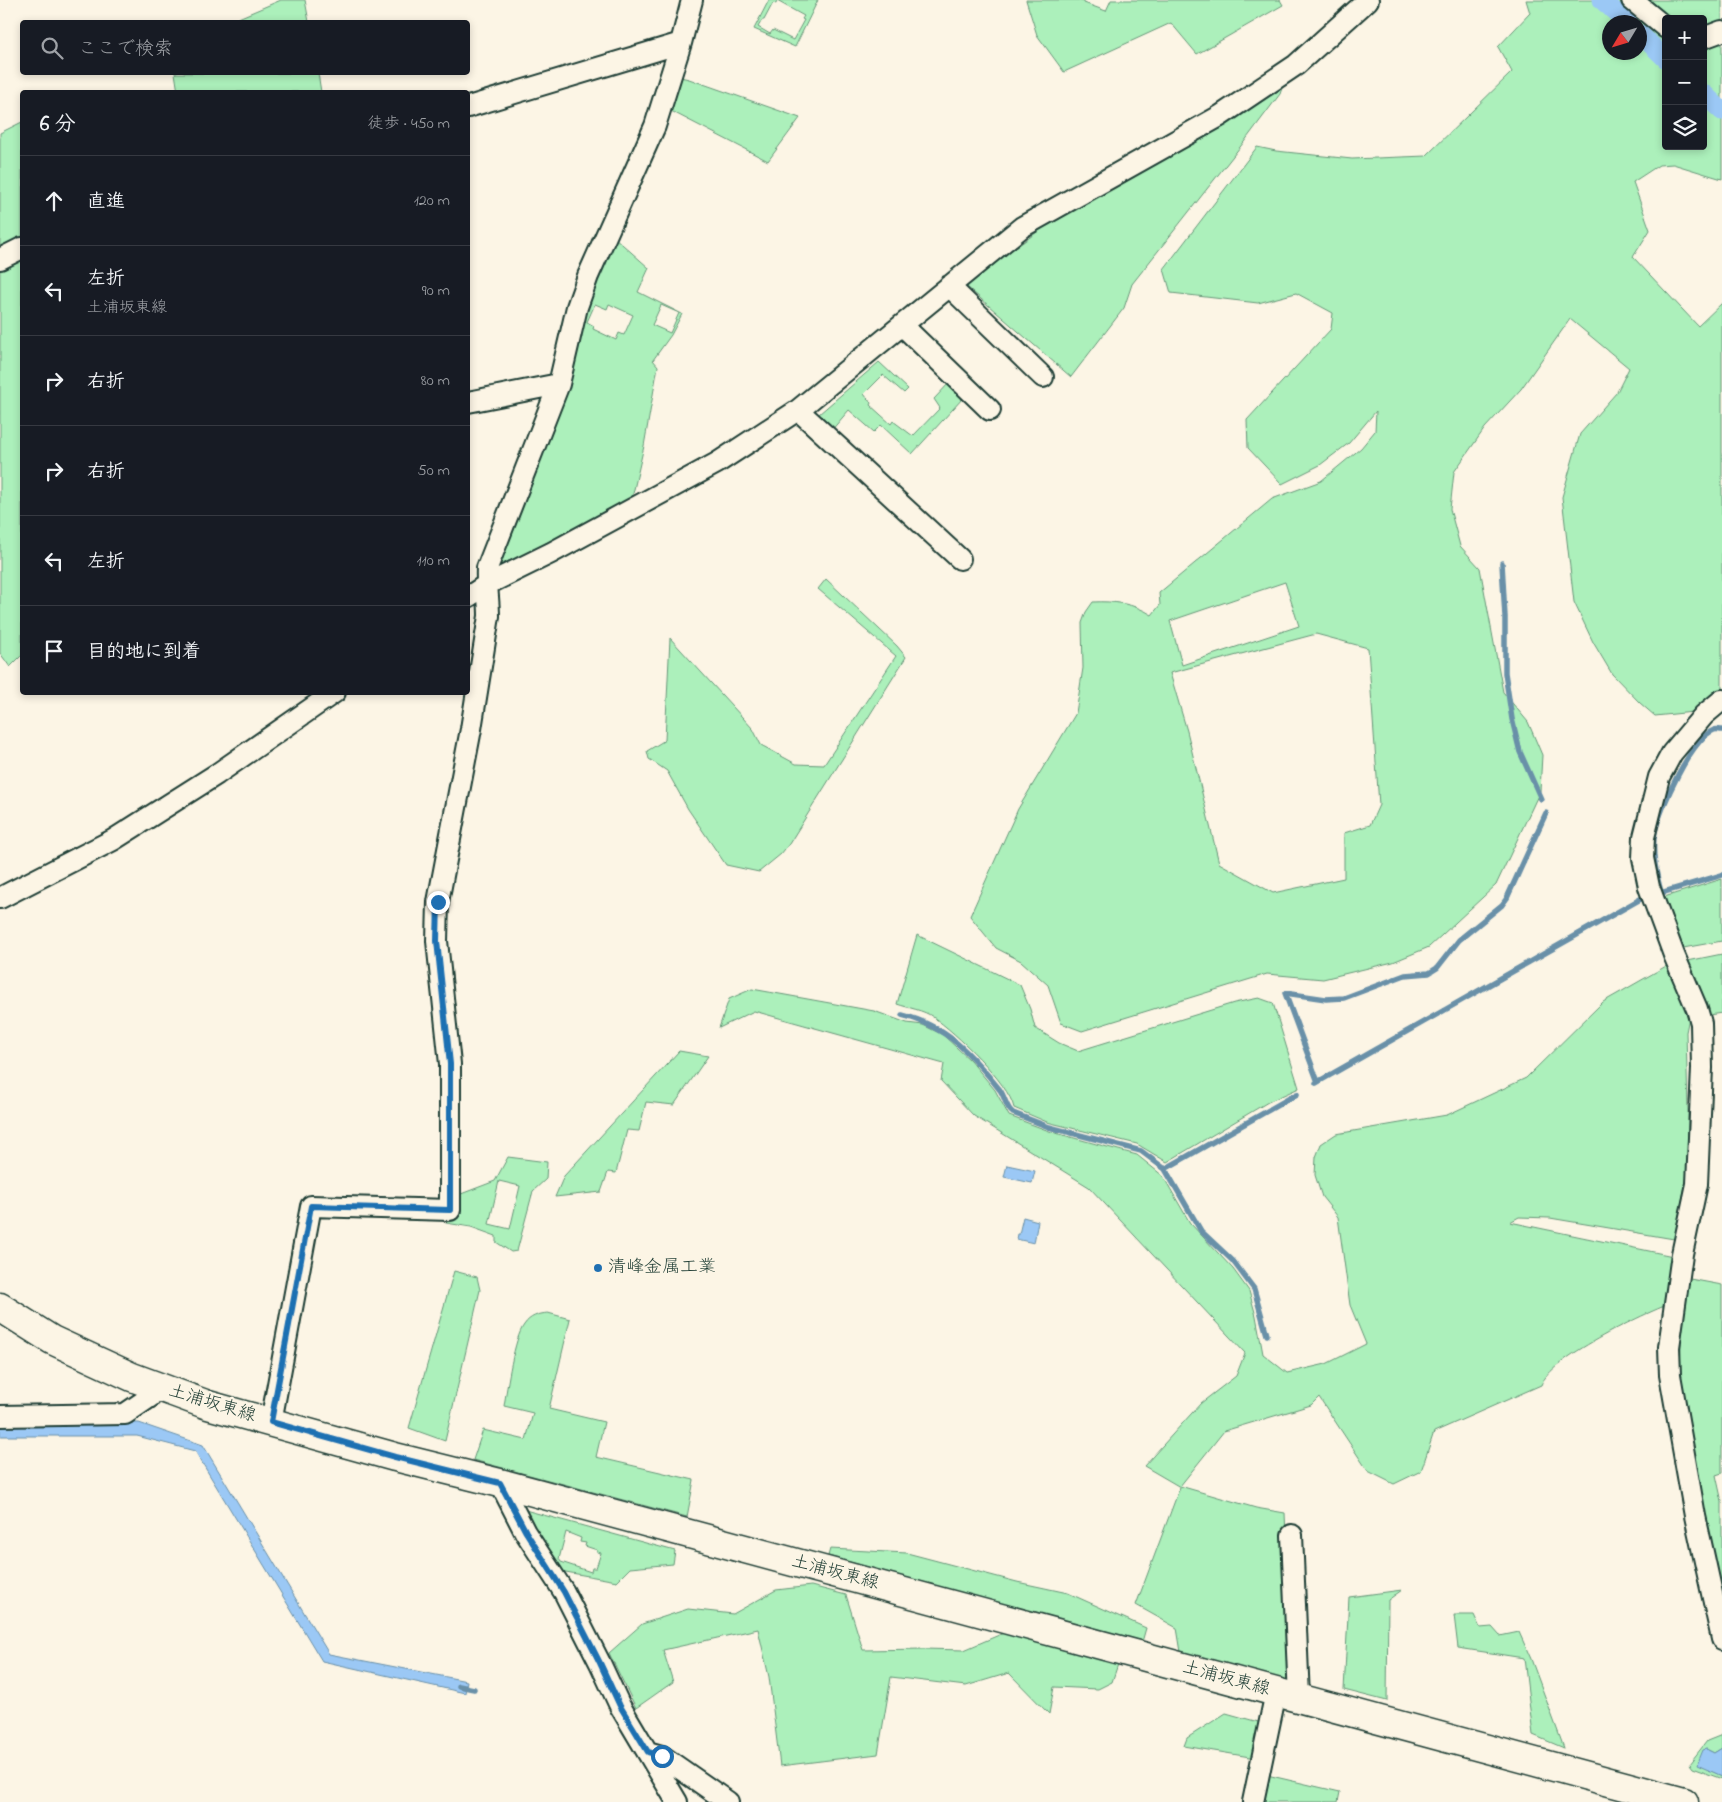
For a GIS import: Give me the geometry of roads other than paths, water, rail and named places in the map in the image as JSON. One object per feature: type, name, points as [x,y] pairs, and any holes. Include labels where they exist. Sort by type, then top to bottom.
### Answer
[{"type":"main road","name":"土浦坂東線","points":[[0,1307],[52,1340],[132,1377],[208,1405],[395,1457],[500,1483],[1684,1802]]},
{"type":"street","points":[[271,1422],[311,1206],[450,1210],[450,1064],[437,941],[438,902],[467,749],[489,616],[489,600],[486,585],[487,568],[559,384],[576,307],[655,126],[692,0]]},
{"type":"street","points":[[470,597],[486,585],[551,553],[717,463],[798,410],[1022,227],[1220,116],[1296,65],[1368,0]]},
{"type":"street","points":[[1632,0],[1662,25]]},
{"type":"street","points":[[1707,37],[1722,31]]},
{"type":"street","points":[[470,106],[681,42]]},
{"type":"street","points":[[0,259],[20,249]]},
{"type":"street","points":[[949,286],[1043,378]]},
{"type":"street","points":[[902,325],[990,410]]},
{"type":"street","points":[[470,402],[559,384]]},
{"type":"street","points":[[798,410],[960,560]]},
{"type":"street","points":[[0,898],[113,840],[217,774],[331,695]]},
{"type":"street","points":[[1722,700],[1713,714],[1672,752],[1659,777],[1644,837],[1643,858],[1648,887],[1701,1022],[1702,1068],[1697,1184],[1682,1254],[1668,1347],[1670,1375],[1695,1516],[1722,1639]]},
{"type":"street","points":[[0,1416],[125,1414],[150,1397],[155,1386]]},
{"type":"street","points":[[500,1483],[526,1532],[564,1592],[620,1706],[678,1802]]},
{"type":"street","points":[[1253,1802],[1287,1695],[1292,1535]]},
{"type":"street","points":[[648,1752],[662,1756],[728,1802]]},
{"type":"water","points":[[1007,1165],[1035,1171],[1032,1183],[1004,1177]]},
{"type":"water","points":[[1023,1217],[1038,1221],[1034,1243],[1016,1239]]},
{"type":"water","points":[[139,1423],[203,1445],[329,1654],[467,1681],[465,1693],[322,1661],[195,1451],[137,1436],[0,1436],[0,1424]]},
{"type":"water","points":[[1722,1748],[1722,1776],[1697,1765],[1703,1750],[1706,1749],[1714,1753]]},
{"type":"waterway","points":[[1602,0],[1619,15]]},
{"type":"waterway","points":[[1647,41],[1662,55]]},
{"type":"waterway","points":[[1707,97],[1722,111]]},
{"type":"waterway","points":[[1502,563],[1505,617],[1505,673],[1512,719],[1520,752],[1541,799]]},
{"type":"waterway","points":[[1661,892],[1656,870],[1654,847],[1655,832],[1663,807],[1678,775],[1696,746],[1714,730],[1722,730]]},
{"type":"waterway","points":[[1318,1082],[1285,993],[1326,999],[1344,998],[1405,975],[1429,973],[1437,968],[1459,940],[1502,905],[1507,898],[1546,813]]},
{"type":"waterway","points":[[1664,892],[1722,875]]},
{"type":"waterway","points":[[1316,1083],[1644,897]]},
{"type":"waterway","points":[[902,1015],[932,1026],[969,1054],[1000,1090],[1013,1113],[1049,1127],[1141,1151],[1165,1169],[1201,1231],[1233,1261],[1254,1289],[1267,1335]]},
{"type":"waterway","points":[[1165,1169],[1297,1094]]},
{"type":"waterway","points":[[459,1686],[474,1689]]},
{"type":"place","name":"清峰金属工業","points":[[598,1268]]}]
